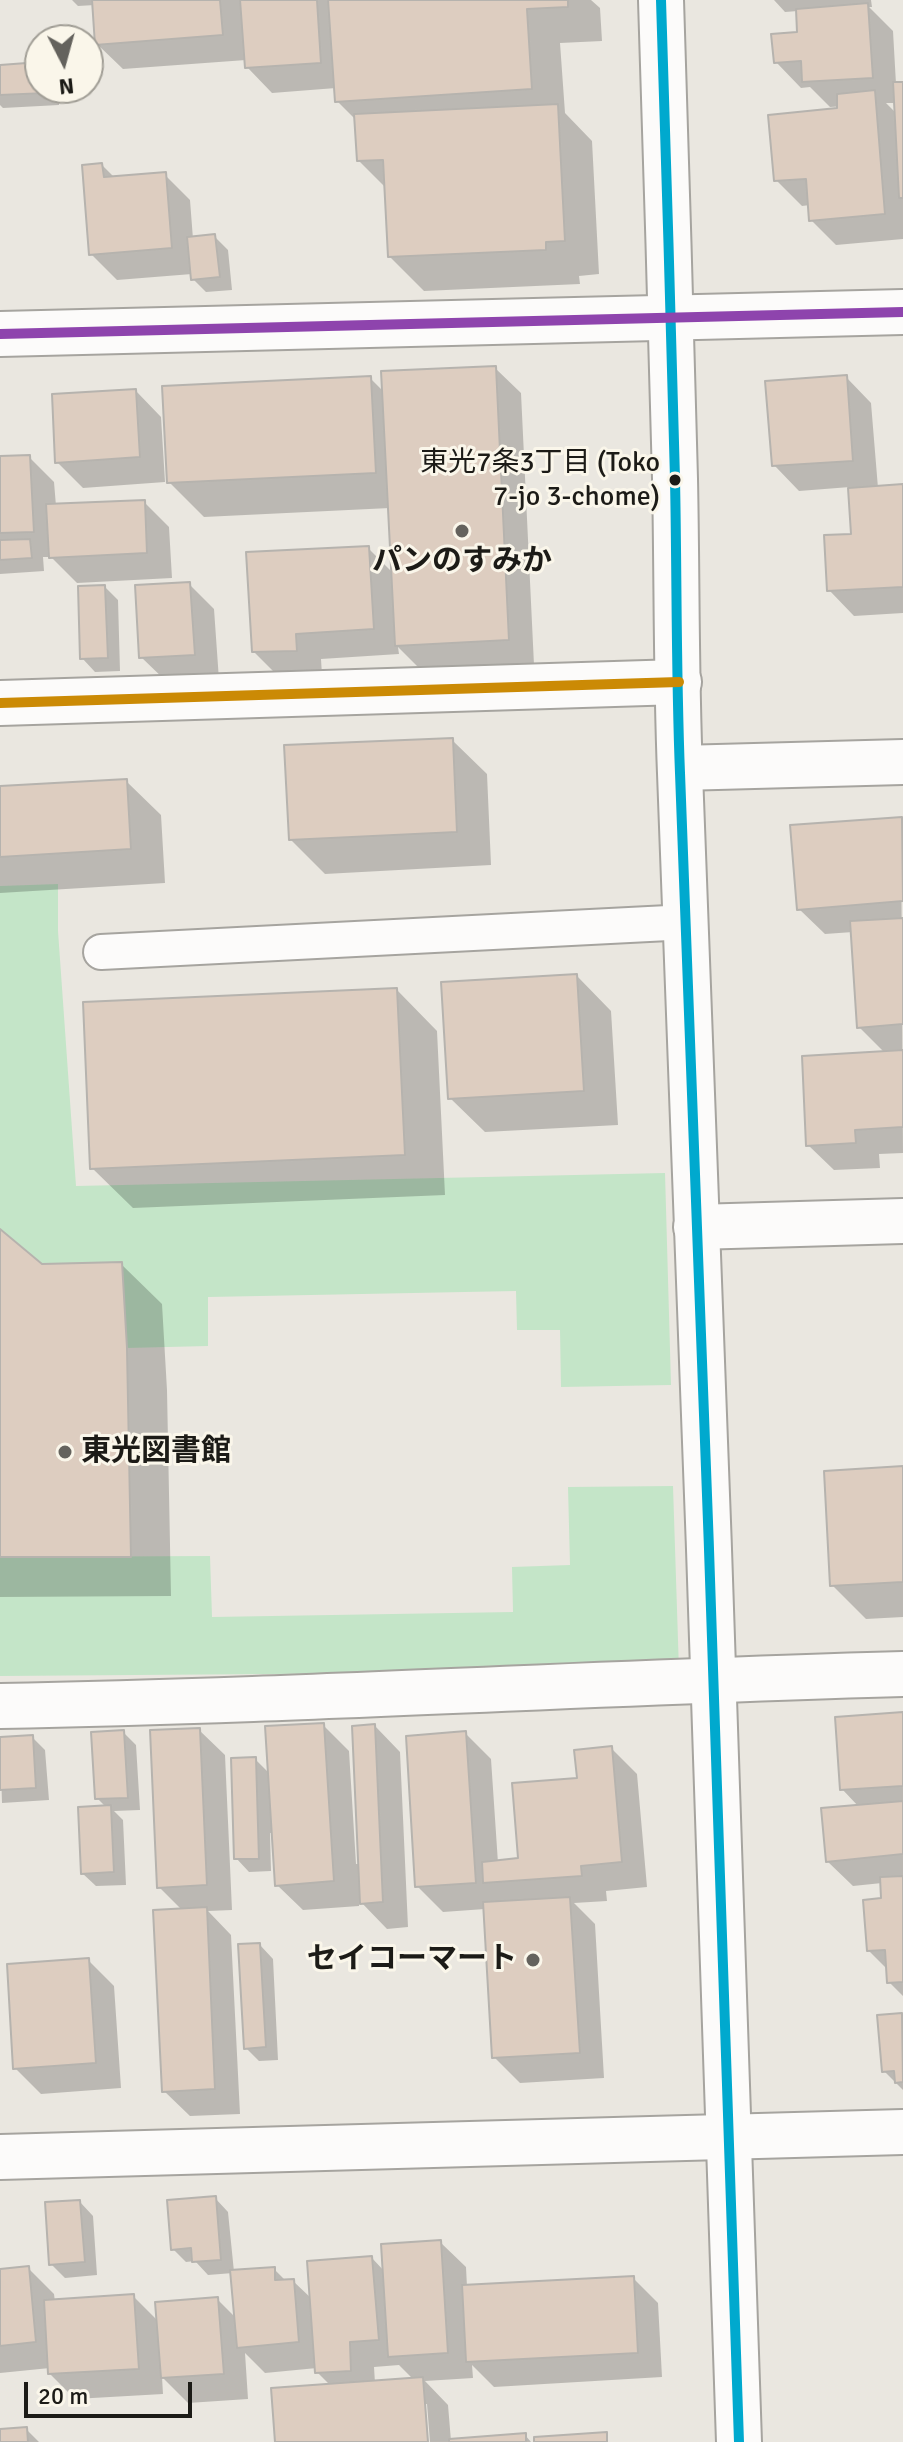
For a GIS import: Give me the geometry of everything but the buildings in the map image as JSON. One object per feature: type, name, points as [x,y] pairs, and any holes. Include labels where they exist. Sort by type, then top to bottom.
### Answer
[{"type":"street","points":[[661,0],[680,768],[688,922],[739,2442]]},
{"type":"street","points":[[0,334],[903,312]]},
{"type":"street","points":[[0,703],[679,682]]},
{"type":"street","points":[[680,768],[903,762]]},
{"type":"street","points":[[696,1227],[903,1221]]},
{"type":"street","points":[[0,1706],[151,1704],[714,1679],[903,1674]]},
{"type":"street","points":[[0,2157],[903,2132]]},
{"type":"lane","points":[[101,952],[688,922]]},
{"type":"green space","points":[[58,884],[58,931],[76,1186],[665,1173],[671,1385],[561,1387],[560,1330],[517,1330],[516,1291],[208,1297],[208,1346],[127,1348],[122,1262],[42,1264],[0,1229],[0,886]]},
{"type":"green space","points":[[673,1486],[679,1671],[0,1676],[0,1557],[210,1556],[212,1617],[513,1612],[512,1567],[570,1565],[568,1487]]},
{"type":"transit line","points":[[661,0],[679,736],[739,2442]]},
{"type":"transit line","points":[[0,334],[903,312]]},
{"type":"transit line","points":[[0,703],[679,682]]},
{"type":"place","name":"東光7条3丁目 (Toko 7-jo 3-chome)","points":[[675,480]]},
{"type":"place","name":"パンのすみか","points":[[462,531]]},
{"type":"place","name":"東光図書館","points":[[65,1452]]},
{"type":"place","name":"セイコーマート","points":[[533,1960]]}]
